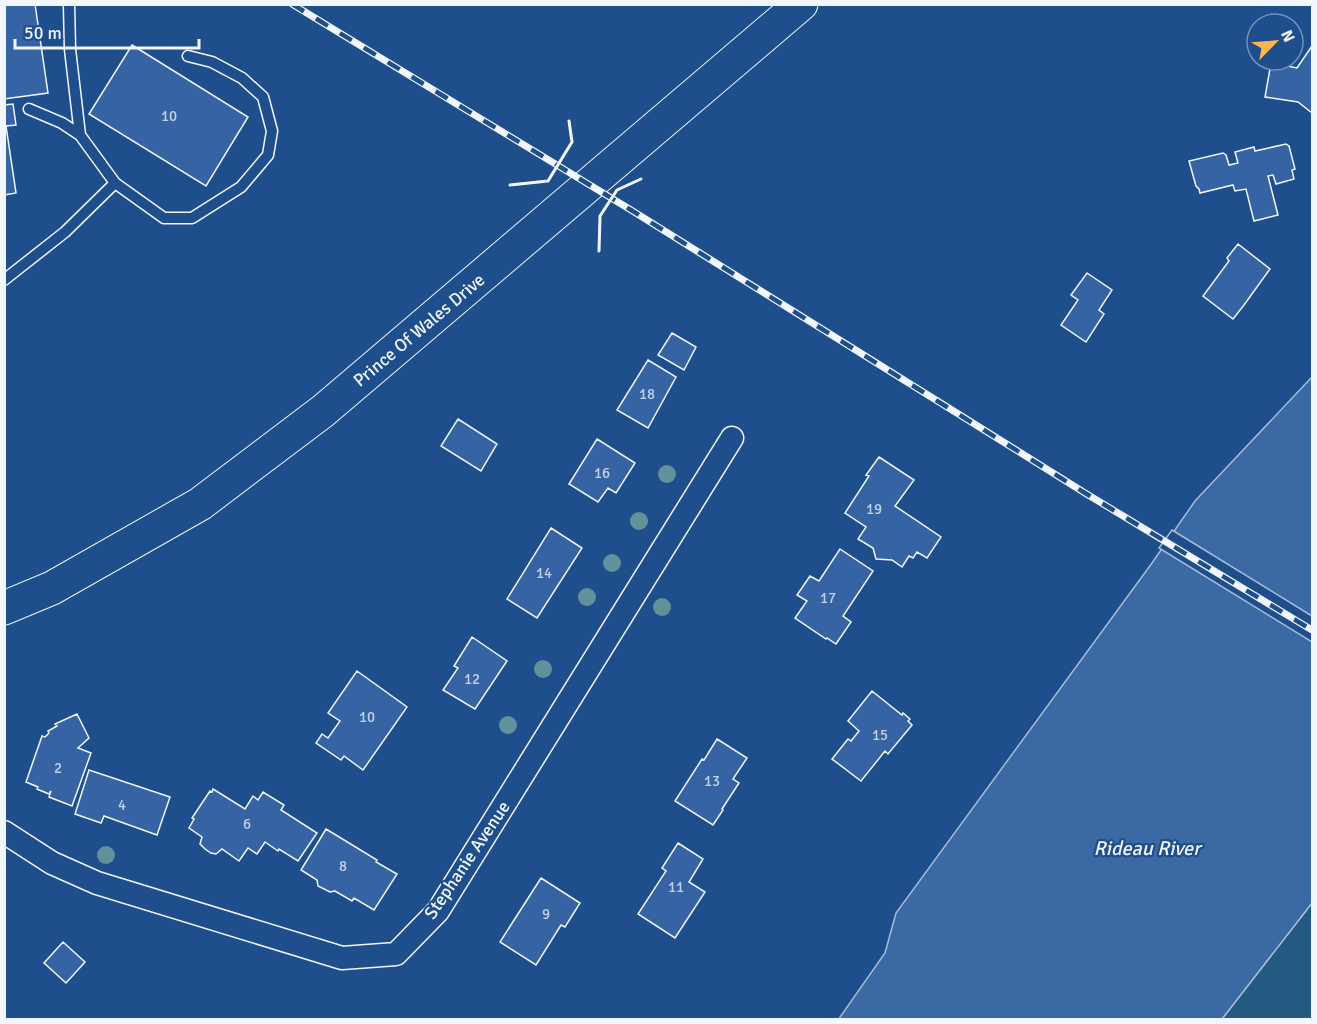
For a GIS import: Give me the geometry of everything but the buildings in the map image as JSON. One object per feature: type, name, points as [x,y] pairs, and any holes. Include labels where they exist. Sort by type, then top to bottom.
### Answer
[{"type":"main road","name":"Prince Of Wales Drive","points":[[4,608],[52,588],[210,497],[323,411],[801,4]]},
{"type":"street","name":"Stephanie Avenue","points":[[4,832],[52,863],[97,883],[342,958],[396,954],[438,911],[732,438]]},
{"type":"lane","points":[[69,4],[70,49],[80,135]]},
{"type":"lane","points":[[29,109],[62,123],[80,135],[115,183],[164,218],[192,219],[241,187],[268,154],[272,131],[263,97],[242,78],[212,62],[188,56]]},
{"type":"lane","points":[[4,280],[65,232],[115,183]]},
{"type":"shaded area","points":[[1312,903],[1312,1019],[1222,1019]]},
{"type":"water","name":"Rideau River","points":[[1312,377],[1312,903],[1222,1019],[838,1020],[885,953],[896,913],[1195,501]]},
{"type":"pier","points":[[1172,530],[1312,616],[1312,642],[1159,548]]},
{"type":"railway","points":[[292,4],[631,210],[1085,493],[1312,630]]},
{"type":"wall","points":[[510,185],[548,181],[572,142],[569,121]]},
{"type":"wall","points":[[599,251],[600,216],[617,190],[641,179]]}]
